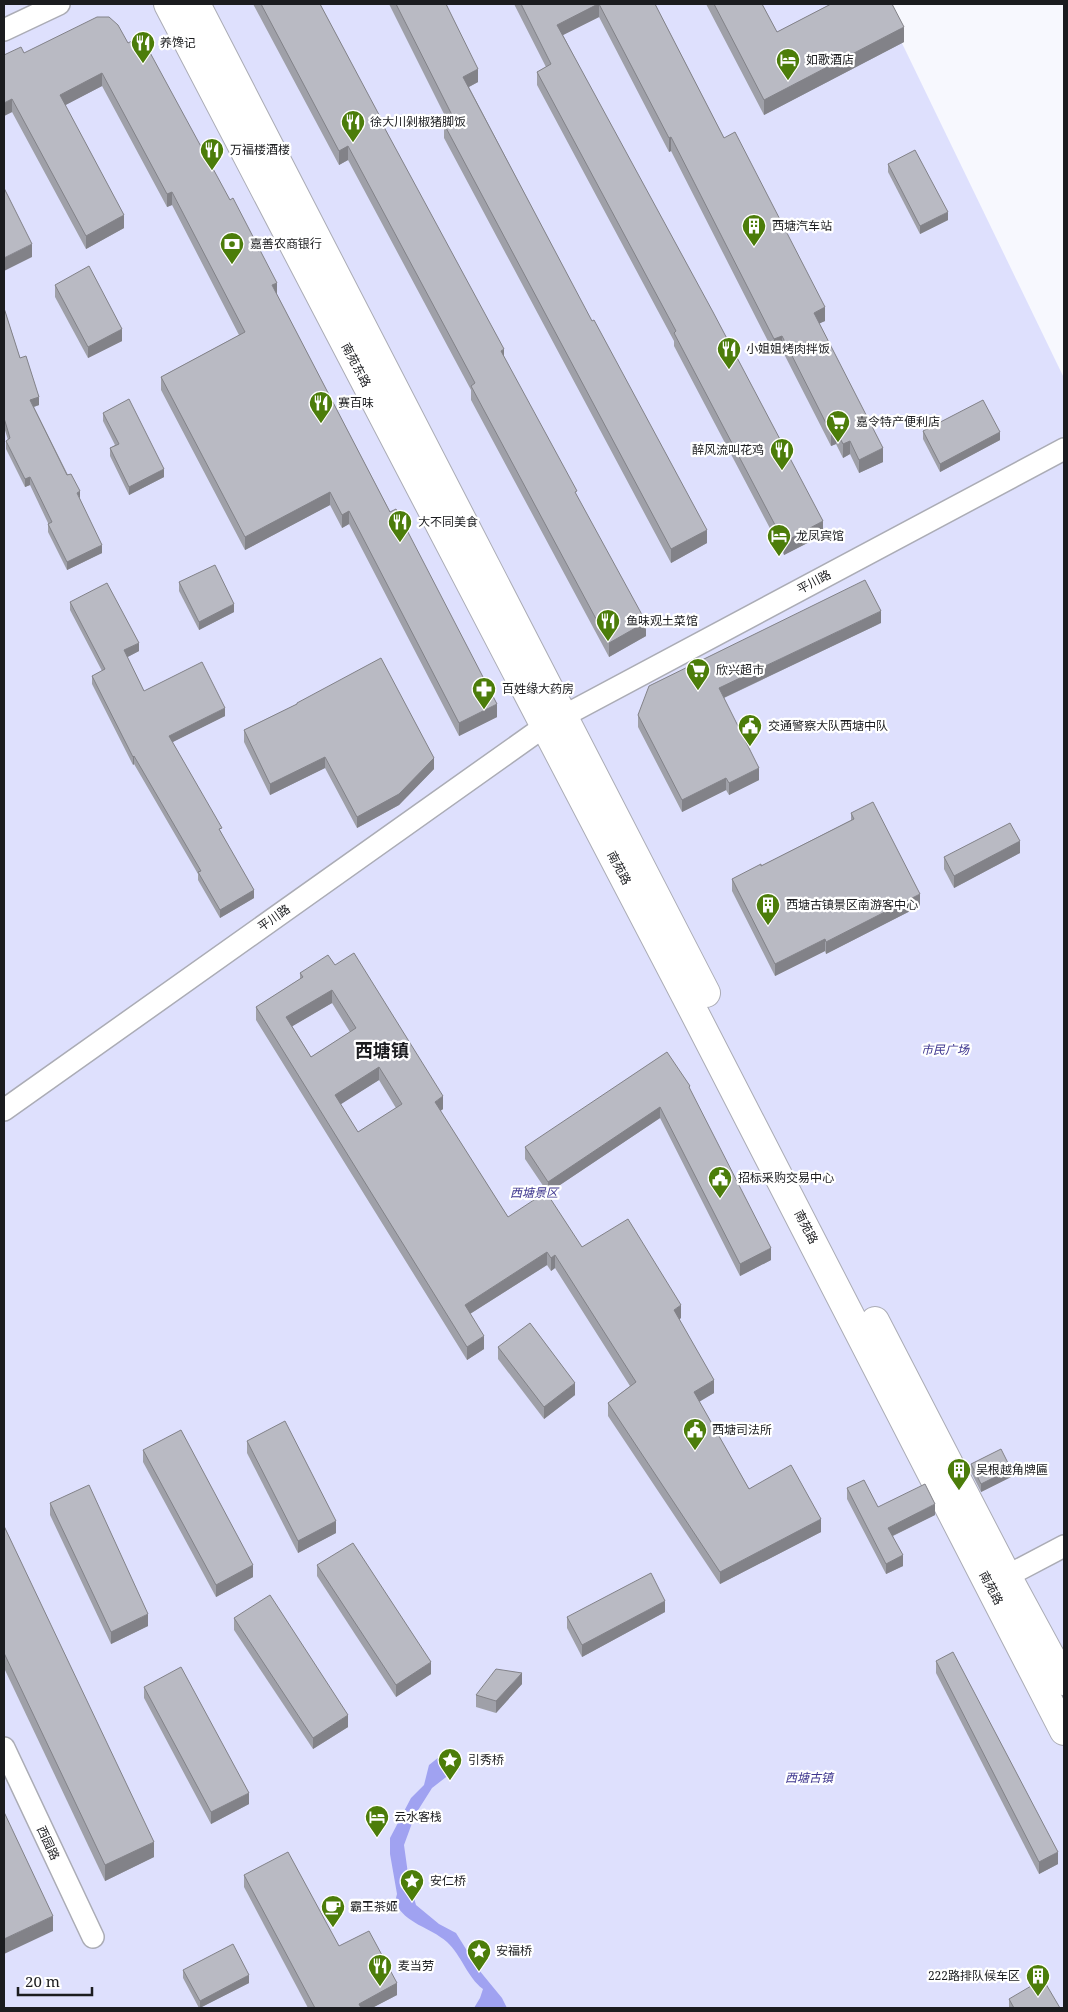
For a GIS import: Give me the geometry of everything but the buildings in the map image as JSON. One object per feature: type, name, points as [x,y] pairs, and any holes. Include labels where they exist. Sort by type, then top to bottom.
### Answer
[{"type":"main road","name":"南苑东路","points":[[168,4],[554,720]]},
{"type":"main road","name":"南苑东路","points":[[196,4],[554,720]]},
{"type":"main road","name":"南苑路","points":[[554,720],[1064,1681]]},
{"type":"main road","name":"南苑路","points":[[554,720],[815,1245],[1064,1731]]},
{"type":"street","points":[[4,30],[59,4]]},
{"type":"street","name":"平川路","points":[[4,1110],[554,720],[1064,449]]},
{"type":"street","points":[[1007,1576],[1064,1546]]},
{"type":"street","name":"西园路","points":[[4,1748],[93,1937]]},
{"type":"green space","name":"西塘景区","points":[[4,4],[883,4],[1064,378],[1064,2008],[4,2008]]},
{"type":"water","points":[[444,1753],[460,1769],[432,1788],[415,1815],[404,1845],[409,1881],[416,1905],[439,1924],[456,1933],[479,1970],[502,1998],[507,2008],[474,2008],[483,1989],[473,1979],[457,1954],[447,1942],[405,1915],[395,1902],[397,1894],[390,1854],[390,1838],[411,1798],[424,1785],[429,1765]]},
{"type":"place","name":"养馋记","points":[[143,64]]},
{"type":"place","name":"如歌酒店","points":[[788,81]]},
{"type":"place","name":"徐大川剁椒猪脚饭","points":[[353,143]]},
{"type":"place","name":"万福楼酒楼","points":[[212,171]]},
{"type":"place","name":"西塘汽车站","points":[[754,247]]},
{"type":"place","name":"嘉善农商银行","points":[[232,265]]},
{"type":"place","name":"小姐姐烤肉拌饭","points":[[729,370]]},
{"type":"place","name":"赛百味","points":[[321,424]]},
{"type":"place","name":"嘉令特产便利店","points":[[838,443]]},
{"type":"place","name":"醉风流叫花鸡","points":[[782,471]]},
{"type":"place","name":"大不同美食","points":[[400,543]]},
{"type":"place","name":"龙凤宾馆","points":[[779,557]]},
{"type":"place","name":"鱼味观土菜馆","points":[[608,642]]},
{"type":"place","name":"欣兴超市","points":[[698,691]]},
{"type":"place","name":"百姓缘大药房","points":[[484,710]]},
{"type":"place","name":"交通警察大队西塘中队","points":[[750,747]]},
{"type":"place","name":"西塘古镇景区南游客中心","points":[[768,926]]},
{"type":"place","name":"招标采购交易中心","points":[[720,1199]]},
{"type":"place","name":"西塘司法所","points":[[695,1451]]},
{"type":"place","name":"吴根越角牌匾","points":[[959,1491]]},
{"type":"place","name":"引秀桥","points":[[450,1781]]},
{"type":"place","name":"云水客栈","points":[[377,1838]]},
{"type":"place","name":"安仁桥","points":[[412,1902]]},
{"type":"place","name":"霸王茶姬","points":[[333,1928]]},
{"type":"place","name":"安福桥","points":[[479,1972]]},
{"type":"place","name":"麦当劳","points":[[380,1987]]},
{"type":"place","name":"222路排队候车区","points":[[1038,1997]]},
{"type":"district","name":"西塘镇","points":[[382,1051]]},
{"type":"park label","name":"市民广场","points":[[945,1050]]},
{"type":"park label","name":"西塘古镇","points":[[809,1778]]}]
